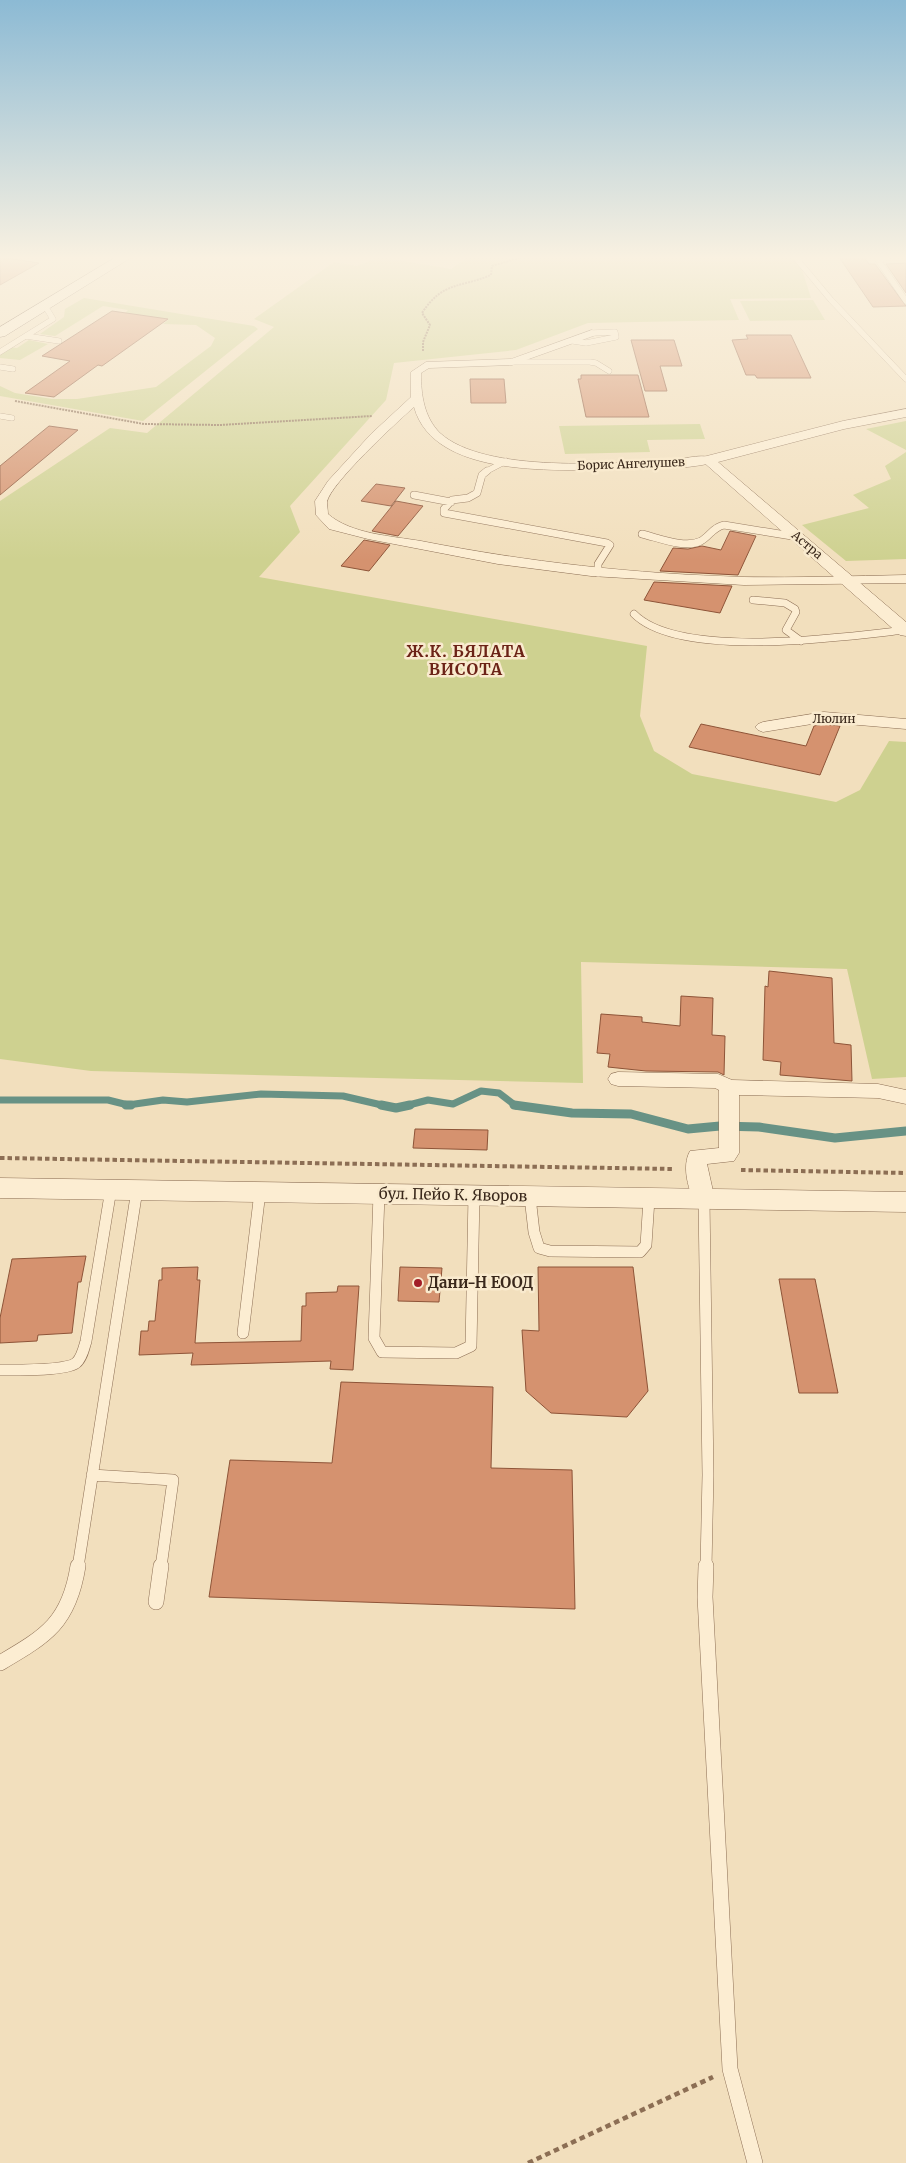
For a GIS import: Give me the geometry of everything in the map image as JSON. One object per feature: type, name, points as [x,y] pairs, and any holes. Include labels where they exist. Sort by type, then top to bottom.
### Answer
[{"type":"street","points":[[426,364],[512,362],[524,358]]},
{"type":"street","name":"Борис Ангелушев","points":[[426,364],[416,372],[416,399],[428,426],[445,442],[470,453],[506,461],[548,466],[708,460],[843,425],[906,413]]},
{"type":"street","points":[[416,399],[375,436],[332,484],[321,501],[322,515],[334,526],[402,542],[498,560],[598,573],[744,581],[906,579]]},
{"type":"street","name":"Астра","points":[[708,460],[906,630]]},
{"type":"street","name":"Люлин","points":[[763,727],[824,717],[906,724]]},
{"type":"street","points":[[618,1080],[718,1081],[729,1095],[732,1161]]},
{"type":"street","points":[[729,1095],[878,1091],[906,1097]]},
{"type":"street","points":[[704,1200],[696,1169],[697,1157],[727,1155],[732,1161]]},
{"type":"street","name":"бул. Пейо К. Яворов","points":[[0,1188],[906,1202]]},
{"type":"lane","points":[[886,358],[906,379]]},
{"type":"lane","points":[[512,362],[590,362],[599,364],[609,371]]},
{"type":"lane","points":[[0,367],[12,369]]},
{"type":"lane","points":[[0,416],[12,418]]},
{"type":"lane","points":[[414,495],[451,502],[476,495],[479,492],[483,473],[506,461]]},
{"type":"lane","points":[[451,502],[444,509],[444,513],[609,544],[598,564],[598,573]]},
{"type":"lane","points":[[642,534],[696,542],[707,537],[716,527],[724,525],[798,537]]},
{"type":"lane","points":[[753,600],[785,603],[795,608],[796,612],[786,630],[801,641]]},
{"type":"lane","points":[[634,614],[640,621],[688,638],[739,641],[801,641],[906,630]]},
{"type":"lane","points":[[0,1370],[61,1367],[75,1364],[82,1354],[86,1341],[111,1189]]},
{"type":"lane","points":[[0,1663],[40,1639],[66,1612],[76,1581],[137,1190]]},
{"type":"lane","points":[[244,1332],[260,1192]]},
{"type":"lane","points":[[379,1194],[374,1338],[382,1352],[456,1353],[470,1346],[474,1196]]},
{"type":"lane","points":[[530,1197],[534,1232],[539,1248],[550,1251],[640,1252],[646,1245],[649,1199]]},
{"type":"lane","points":[[704,1200],[708,1475],[705,1597],[730,2069],[755,2163]]},
{"type":"lane","points":[[92,1475],[173,1480],[156,1602]]},
{"type":"path","points":[[425,358],[426,364]]},
{"type":"path","points":[[10,400],[144,424],[220,425],[363,418],[379,415],[396,408],[406,408]]},
{"type":"path","points":[[0,1158],[696,1169]]},
{"type":"path","points":[[732,1161],[906,1172]]},
{"type":"path","points":[[528,2163],[730,2069]]},
{"type":"green space","points":[[0,358],[24,358],[20,360]]},
{"type":"green space","points":[[195,358],[222,358],[143,421],[0,396],[0,386],[15,393],[52,399],[77,399],[156,387]]},
{"type":"green space","points":[[237,358],[441,358],[394,363],[386,400],[290,506],[300,532],[259,577],[647,646],[640,716],[654,751],[692,774],[836,802],[860,790],[889,741],[906,742],[906,1077],[872,1079],[847,969],[581,962],[583,1083],[91,1071],[0,1059],[0,501],[110,428],[147,433]]},
{"type":"green space","points":[[906,421],[906,450],[866,429]]},
{"type":"green space","points":[[700,424],[705,439],[647,440],[650,452],[565,454],[559,426]]},
{"type":"green space","points":[[906,452],[906,559],[846,561],[802,525],[869,508],[853,495],[891,479],[885,466]]},
{"type":"building","points":[[53,358],[113,358],[102,366],[98,365],[54,397],[25,393],[70,361]]},
{"type":"building","points":[[636,358],[680,358],[682,366],[660,366],[667,391],[645,391]]},
{"type":"building","points":[[739,358],[802,358],[811,378],[757,378],[755,375],[746,375]]},
{"type":"building","points":[[581,375],[638,375],[649,417],[586,417],[578,379],[581,379]]},
{"type":"building","points":[[470,379],[504,379],[506,403],[471,403]]},
{"type":"building","points":[[49,426],[78,430],[0,495],[0,466]]},
{"type":"building","points":[[376,484],[405,488],[391,506],[361,501]]},
{"type":"building","points":[[396,501],[423,506],[398,536],[372,531]]},
{"type":"building","points":[[730,531],[756,536],[738,575],[660,571],[673,548],[688,549],[702,546],[721,550]]},
{"type":"building","points":[[364,540],[390,545],[369,571],[341,566]]},
{"type":"building","points":[[654,582],[732,586],[720,613],[644,600]]},
{"type":"building","points":[[701,724],[806,746],[814,726],[824,724],[840,726],[820,775],[689,747]]},
{"type":"building","points":[[769,971],[832,978],[834,1043],[851,1045],[852,1081],[780,1075],[781,1062],[763,1060],[765,986],[768,987]]},
{"type":"building","points":[[681,996],[713,998],[712,1035],[725,1036],[724,1075],[718,1072],[646,1071],[608,1067],[610,1054],[597,1053],[601,1014],[642,1017],[642,1022],[680,1026]]},
{"type":"building","points":[[415,1129],[488,1130],[487,1150],[413,1148]]},
{"type":"building","points":[[86,1256],[81,1282],[78,1282],[72,1333],[38,1335],[37,1341],[0,1343],[0,1318],[12,1259]]},
{"type":"building","points":[[198,1267],[197,1280],[200,1280],[195,1343],[301,1341],[302,1306],[306,1306],[306,1293],[337,1292],[338,1286],[359,1286],[353,1370],[330,1369],[331,1361],[191,1365],[193,1353],[139,1355],[141,1331],[148,1331],[149,1321],[155,1321],[159,1280],[162,1280],[162,1268]]},
{"type":"building","points":[[400,1267],[442,1268],[439,1302],[398,1301]]},
{"type":"building","points":[[538,1267],[633,1267],[648,1391],[627,1417],[551,1413],[526,1391],[522,1330],[539,1331]]},
{"type":"building","points":[[779,1279],[815,1279],[838,1393],[799,1393]]},
{"type":"building","points":[[341,1382],[493,1387],[491,1468],[572,1470],[575,1609],[209,1597],[230,1460],[332,1463]]},
{"type":"waterway","points":[[405,1106],[428,1100],[453,1104],[481,1091],[499,1093],[515,1105]]},
{"type":"waterway","points":[[128,1105],[163,1100],[187,1102],[261,1094],[343,1096],[386,1106]]},
{"type":"waterway","points":[[0,1100],[108,1100],[128,1105]]},
{"type":"waterway","points":[[381,1105],[386,1106]]},
{"type":"waterway","points":[[386,1106],[396,1108],[410,1105]]},
{"type":"waterway","points":[[515,1105],[572,1113],[631,1114],[688,1129],[720,1126],[759,1127],[835,1138],[906,1131]]},
{"type":"place","name":"Дани-Н ЕООД","points":[[418,1283]]},
{"type":"district","name":"Ж.К. БЯЛАТА ВИСОТА","points":[[466,660]]}]
